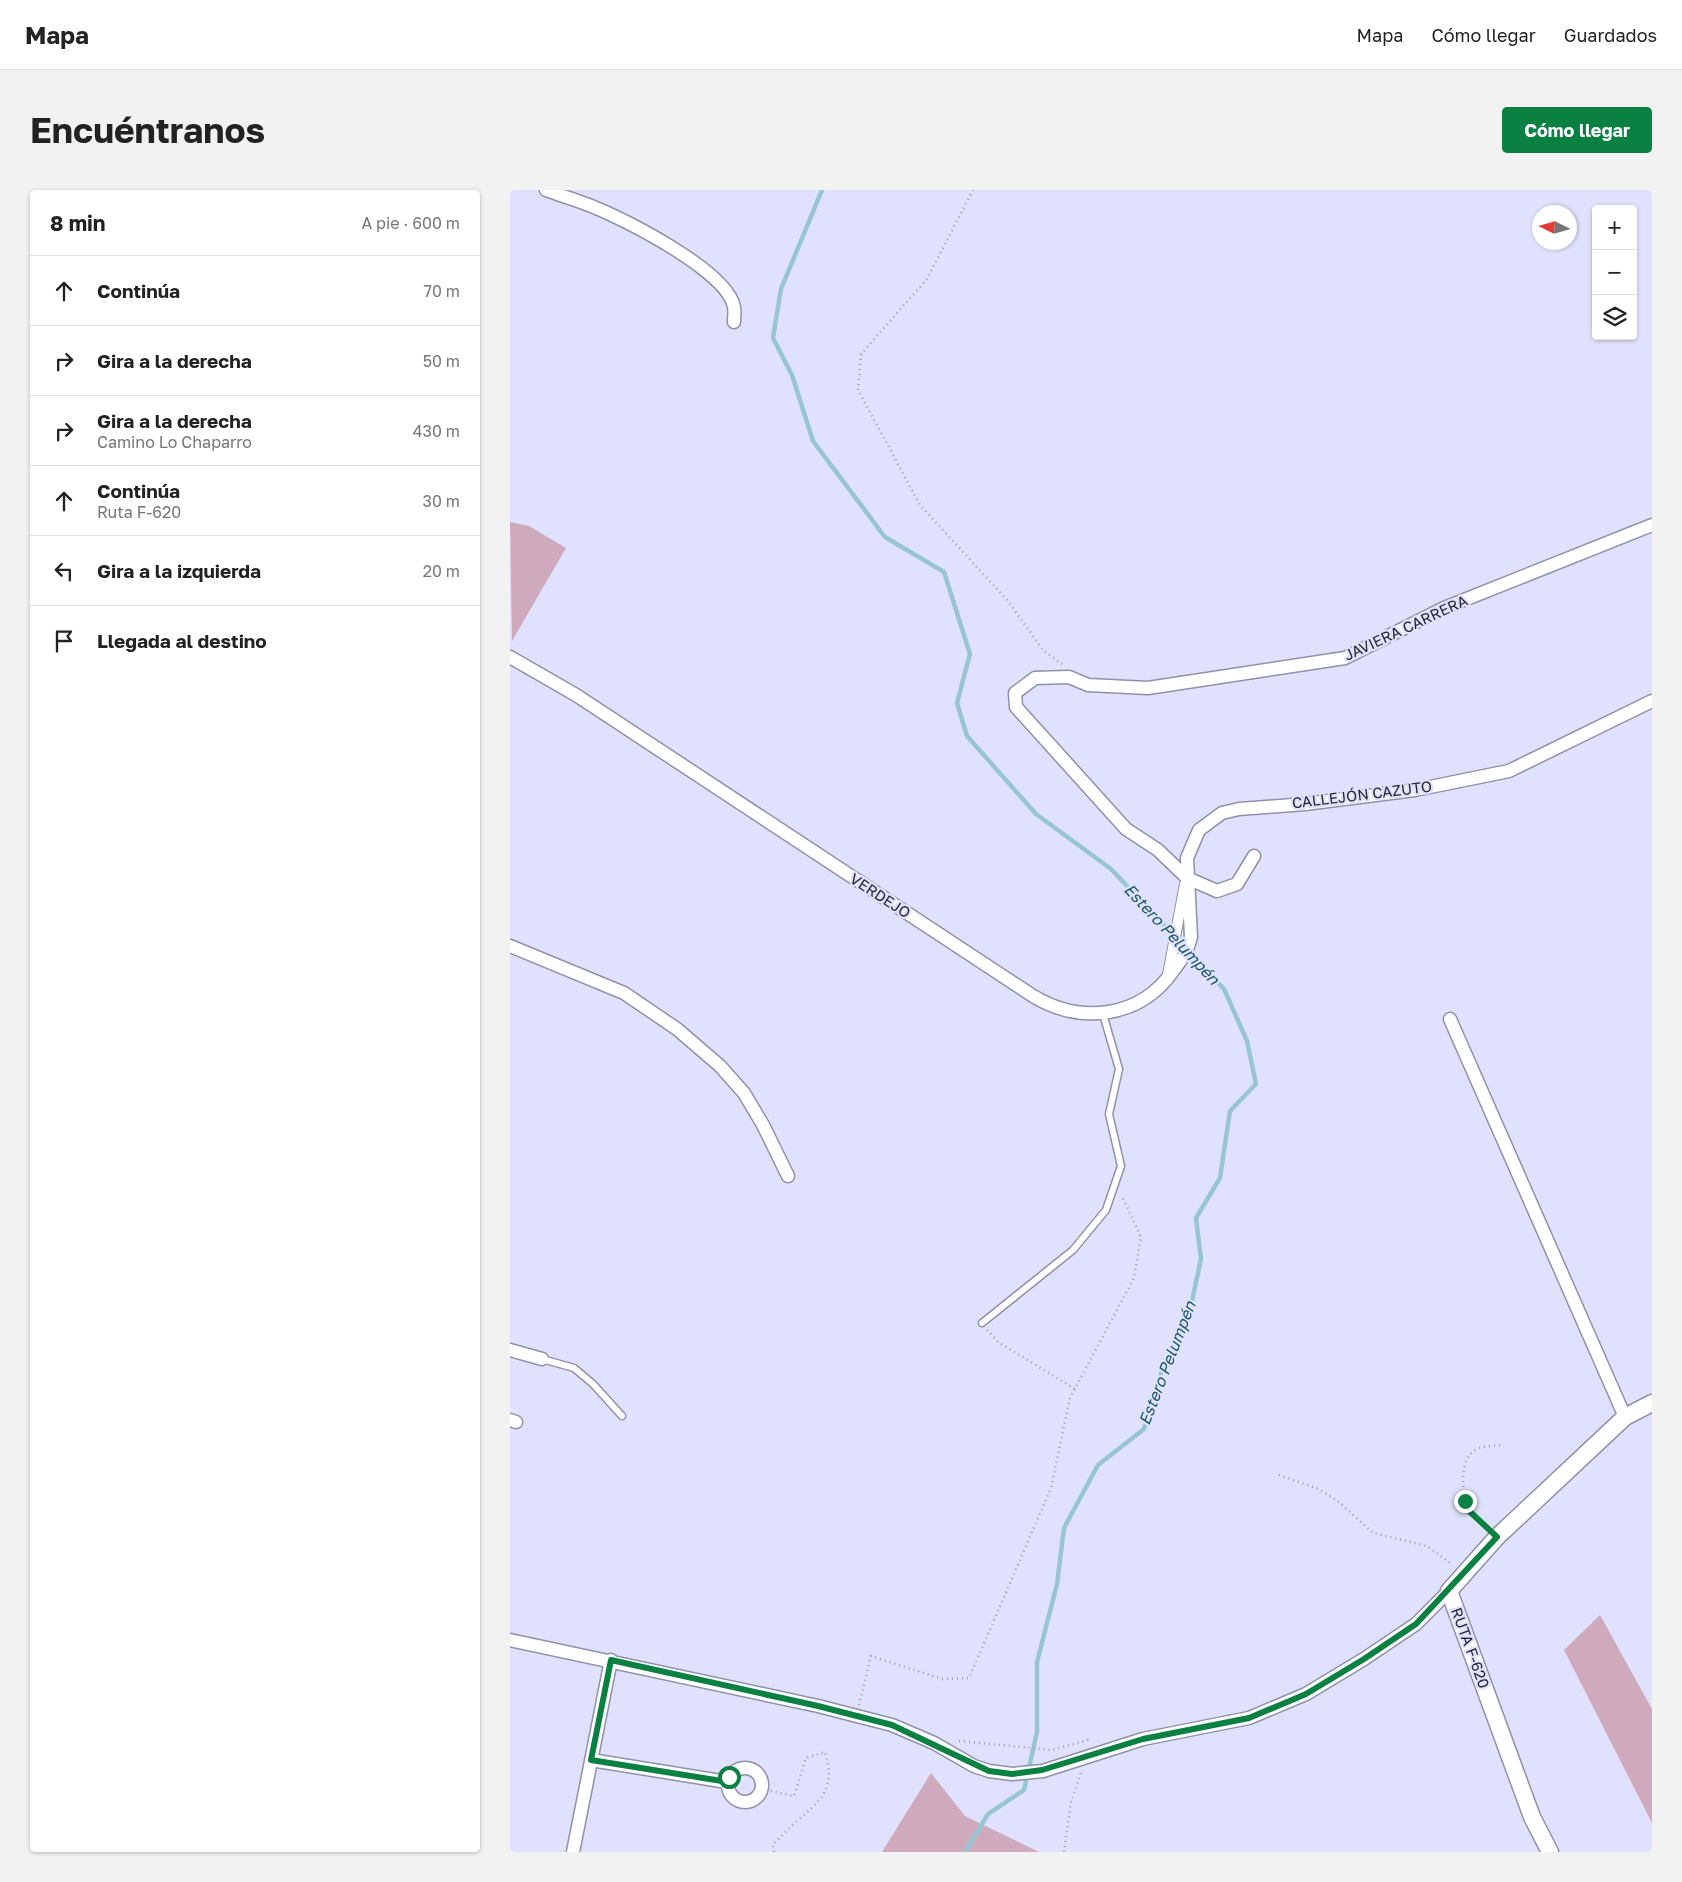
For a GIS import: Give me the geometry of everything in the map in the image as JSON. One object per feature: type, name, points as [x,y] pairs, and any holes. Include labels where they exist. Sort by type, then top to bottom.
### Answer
[{"type":"street","points":[[546,190],[596,208],[666,243],[699,265],[725,290],[734,306],[734,322]]},
{"type":"street","name":"JAVIERA CARRERA","points":[[1187,878],[1158,850],[1126,829],[1016,708],[1014,693],[1035,678],[1069,677],[1088,685],[1148,688],[1345,658],[1444,608],[1652,525]]},
{"type":"street","name":"VERDEJO","points":[[510,657],[576,695],[1045,1004],[1071,1013],[1103,1014],[1134,1005],[1167,980],[1188,950],[1191,938],[1187,878]]},
{"type":"street","name":"CALLEJÓN CAZUTO","points":[[1187,878],[1187,858],[1194,839],[1206,823],[1222,813],[1239,809],[1305,804],[1415,790],[1509,771],[1652,701]]},
{"type":"street","points":[[1187,878],[1217,891],[1237,884],[1254,856]]},
{"type":"street","points":[[510,946],[624,993],[677,1029],[720,1066],[744,1093],[763,1125],[788,1176]]},
{"type":"street","points":[[1450,1019],[1626,1417]]},
{"type":"street","points":[[510,1350],[542,1359]]},
{"type":"street","name":"RUTA F-620","points":[[1550,1852],[1532,1817],[1449,1591],[1497,1537],[1626,1417],[1652,1403]]},
{"type":"street","points":[[510,1640],[611,1660],[892,1725],[989,1771],[1012,1774],[1042,1770],[1143,1739],[1249,1718],[1306,1694],[1364,1659],[1416,1624],[1449,1591]]},
{"type":"street","points":[[573,1852],[611,1660]]},
{"type":"street","points":[[591,1760],[728,1782]]},
{"type":"street","points":[[748,1768],[758,1773],[761,1789],[755,1798],[744,1802],[733,1798],[728,1788],[729,1777],[737,1769],[748,1768]]},
{"type":"lane","points":[[982,1324],[1073,1250],[1106,1210],[1121,1166],[1109,1114],[1119,1069],[1103,1014]]},
{"type":"lane","points":[[542,1359],[574,1368],[593,1384],[622,1416]]},
{"type":"path","points":[[973,190],[927,279],[861,354],[858,390],[920,505],[1007,600],[1044,651]]},
{"type":"path","points":[[856,1716],[871,1656],[942,1679],[969,1678],[1051,1488],[1070,1398],[1134,1278],[1141,1237],[1131,1211],[1115,1184]]},
{"type":"path","points":[[982,1324],[998,1342],[1074,1389]]},
{"type":"path","points":[[1497,1537],[1467,1509],[1463,1473],[1467,1457],[1479,1448],[1502,1445]]},
{"type":"path","points":[[1279,1475],[1299,1481],[1326,1493],[1339,1502],[1373,1533],[1427,1546],[1440,1554],[1463,1574]]},
{"type":"path","points":[[955,1741],[1052,1750],[1088,1740]]},
{"type":"path","points":[[761,1789],[794,1796],[806,1758],[825,1752],[829,1764],[828,1789],[816,1805],[773,1844],[774,1852]]},
{"type":"path","points":[[1064,1852],[1071,1802],[1080,1778],[1082,1758]]},
{"type":"shaded area","points":[[510,522],[529,526],[566,548],[512,641]]},
{"type":"shaded area","points":[[1600,1615],[1652,1709],[1652,1823],[1564,1650]]},
{"type":"shaded area","points":[[931,1773],[965,1816],[1039,1852],[882,1852]]},
{"type":"waterway","name":"Estero Pelumpén","points":[[822,190],[781,289],[773,338],[792,375],[813,441],[885,537],[944,572],[970,654],[957,703],[967,736],[1036,814],[1111,869],[1224,989],[1247,1041],[1256,1084],[1230,1111],[1220,1178],[1196,1218],[1201,1259],[1189,1315],[1161,1374],[1144,1429],[1098,1465],[1064,1528],[1057,1584],[1037,1662],[1037,1732],[1024,1790],[988,1814],[965,1852]]},
{"type":"route","points":[[729,1777],[728,1782],[591,1760],[611,1660],[818,1706],[892,1725],[934,1743],[974,1766],[989,1771],[1012,1774],[1042,1770],[1143,1739],[1249,1718],[1306,1694],[1364,1659],[1416,1624],[1449,1591],[1497,1537],[1467,1509],[1465,1501]]}]
